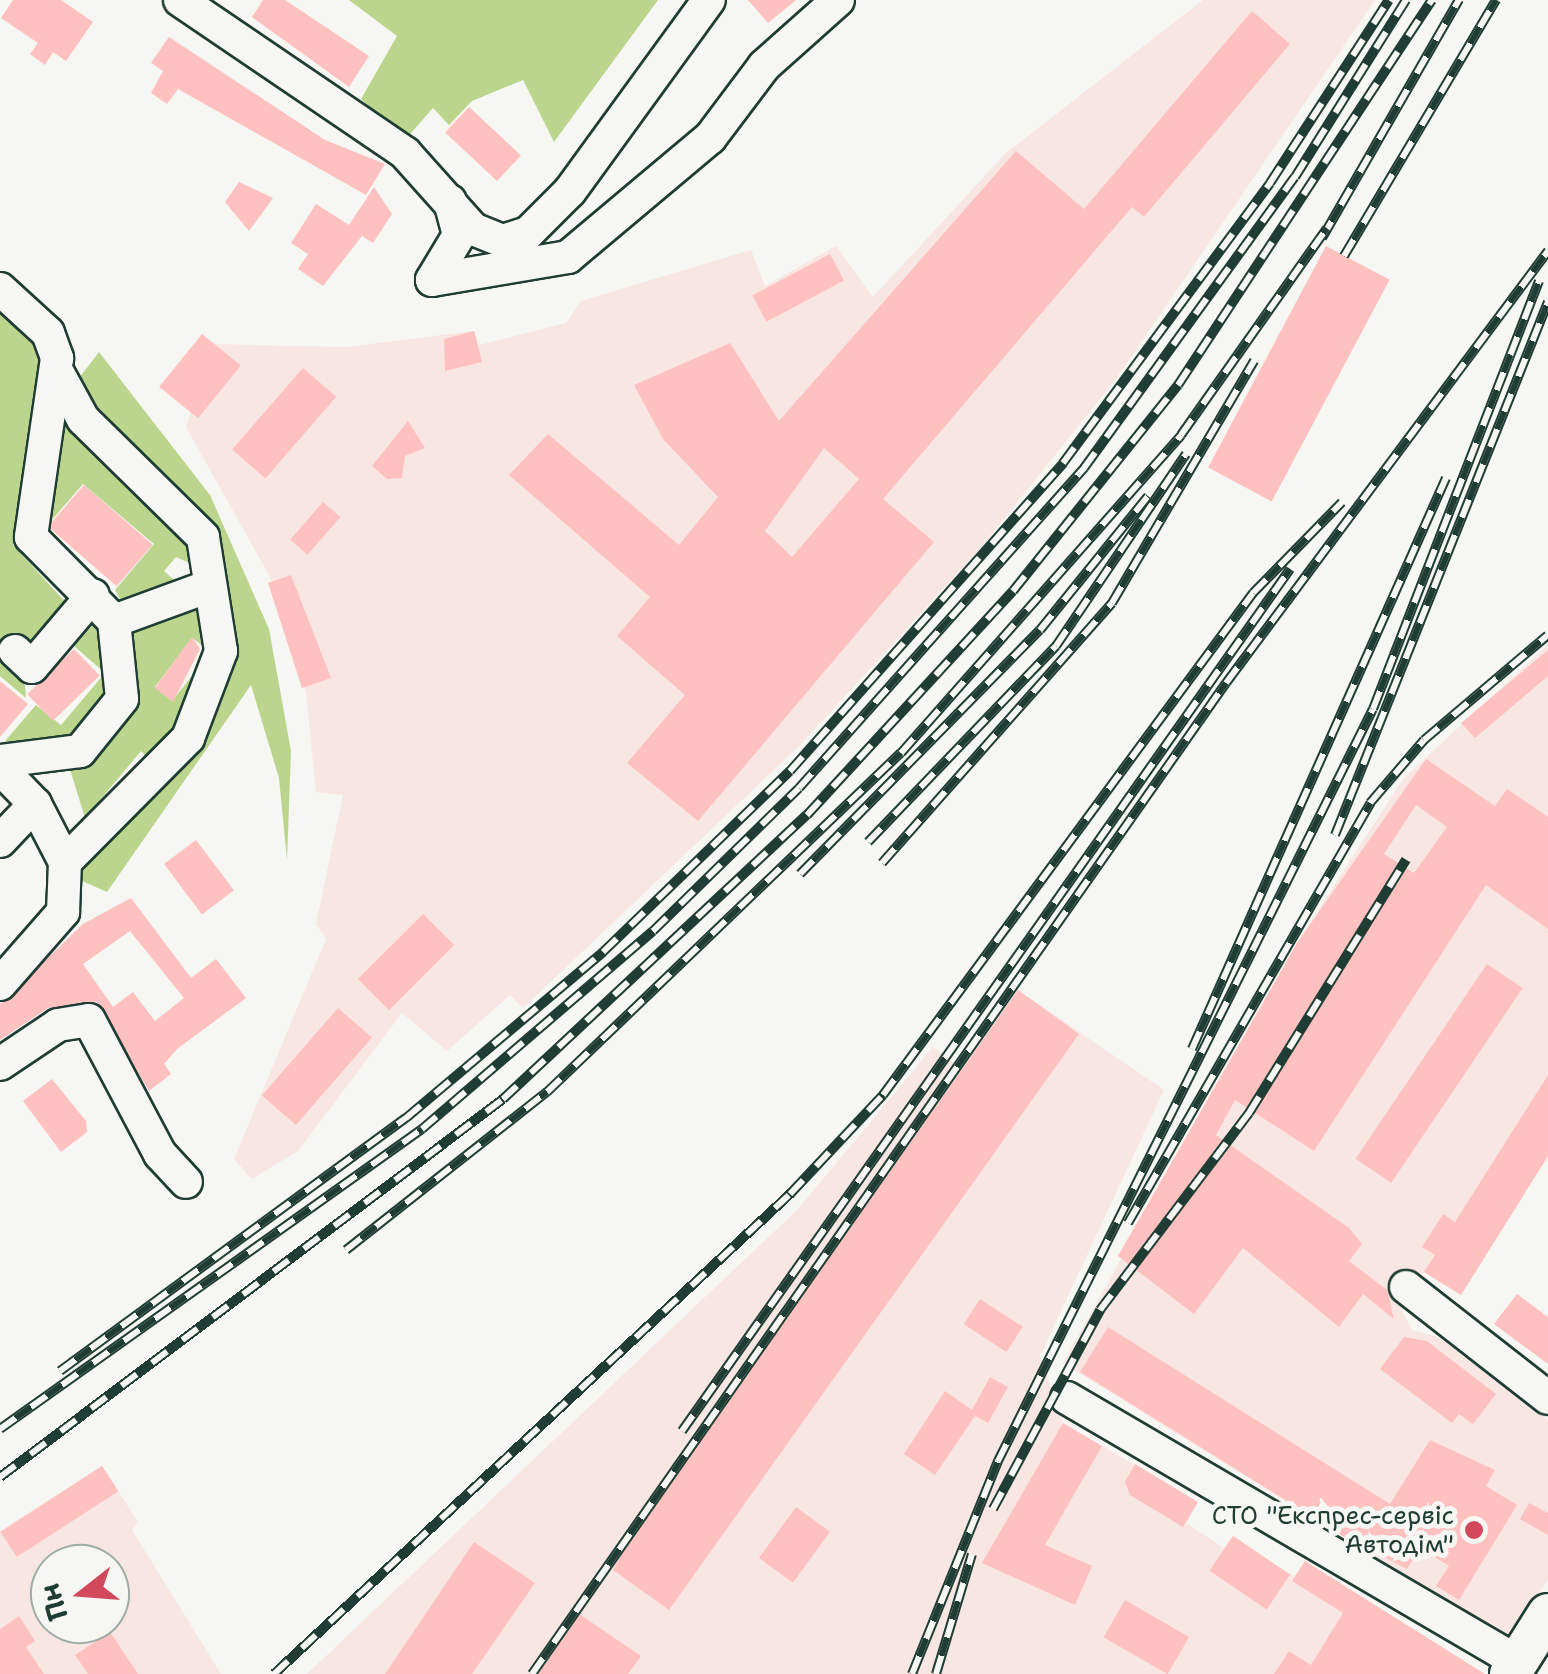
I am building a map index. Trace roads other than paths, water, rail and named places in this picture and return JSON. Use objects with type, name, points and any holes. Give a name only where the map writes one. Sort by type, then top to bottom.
[{"type":"main road","points":[[1528,1667],[1548,1614]]},
{"type":"street","points":[[180,0],[405,153],[473,229],[518,238],[570,192],[709,0]]},
{"type":"street","points":[[448,197],[459,235],[432,280],[568,257],[710,138],[764,66],[838,0]]},
{"type":"street","points":[[0,289],[48,332],[58,373],[83,419],[191,518],[206,549],[204,588],[221,651],[206,707],[165,769],[66,862]]},
{"type":"street","points":[[0,764],[80,751],[122,700],[114,621],[31,537],[58,373]]},
{"type":"street","points":[[114,621],[204,588]]},
{"type":"street","points":[[15,651],[32,666],[92,595]]},
{"type":"street","points":[[0,764],[36,804],[66,862],[63,912],[0,984]]},
{"type":"street","points":[[0,841],[36,804]]},
{"type":"street","points":[[0,1064],[58,1025],[89,1020],[160,1154],[186,1182]]},
{"type":"street","points":[[1412,1304],[1548,1398]]},
{"type":"street","points":[[1067,1398],[1528,1667]]},
{"type":"railway","points":[[60,1371],[406,1118],[603,952],[790,771],[1063,463],[1270,183],[1389,0]]},
{"type":"railway","points":[[0,1429],[422,1129],[653,931],[799,788],[1084,468],[1295,177],[1406,0]]},
{"type":"railway","points":[[0,1477],[503,1099],[807,815],[1013,591],[1178,385],[1432,0]]},
{"type":"railway","points":[[1322,238],[1459,0]]},
{"type":"railway","points":[[1344,256],[1496,0]]},
{"type":"railway","points":[[346,1250],[547,1092],[901,753],[1181,435],[1327,228]]},
{"type":"railway","points":[[532,1674],[1226,683],[1548,251]]},
{"type":"railway","points":[[912,1674],[998,1461],[1373,709],[1539,281]]},
{"type":"railway","points":[[1335,835],[1548,302]]},
{"type":"railway","points":[[882,863],[1112,603],[1254,361]]},
{"type":"railway","points":[[868,842],[1056,646],[1186,454]]},
{"type":"railway","points":[[1192,1049],[1446,478]]},
{"type":"railway","points":[[800,874],[1040,630],[1148,496]]},
{"type":"railway","points":[[274,1674],[790,1194],[883,1095],[1253,593],[1342,502]]},
{"type":"railway","points":[[682,1431],[1290,569]]},
{"type":"railway","points":[[1128,1223],[1370,803],[1424,740],[1548,635]]},
{"type":"railway","points":[[993,1509],[1100,1310],[1249,1113],[1406,860]]},
{"type":"railway","points":[[936,1674],[972,1554]]},
{"type":"place","name":"СТО \"Експрес-сервіс Автодім\"","points":[[1474,1530]]}]
